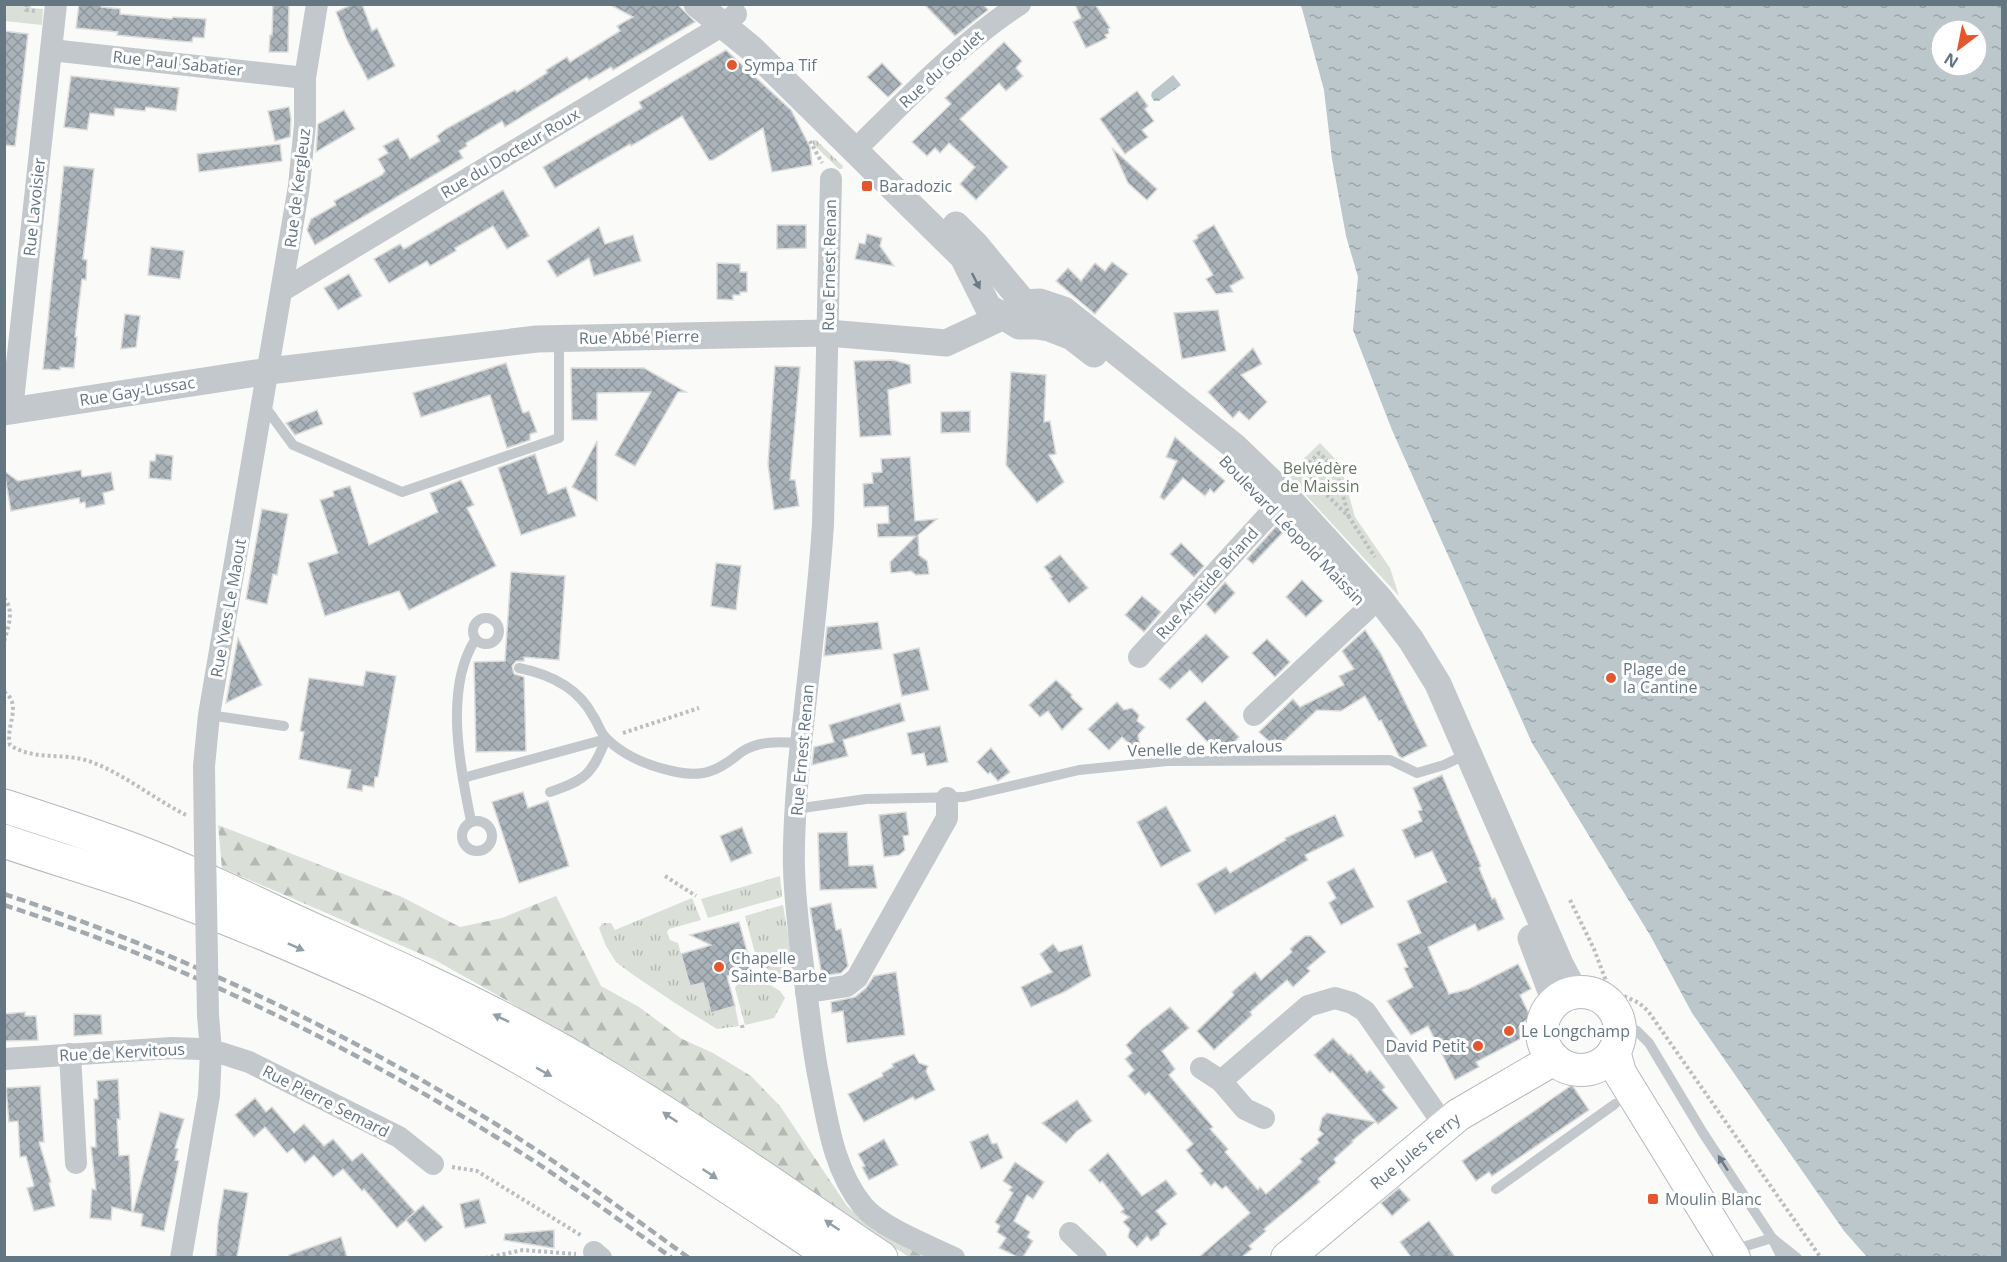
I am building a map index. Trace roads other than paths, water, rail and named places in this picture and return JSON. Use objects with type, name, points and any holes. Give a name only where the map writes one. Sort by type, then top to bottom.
[{"type":"highway","points":[[4,806],[67,826],[159,860],[386,961],[521,1028],[656,1107],[880,1257]]},
{"type":"highway","points":[[4,821],[75,842],[312,929]]},
{"type":"highway","points":[[4,842],[152,890],[274,938],[374,982],[474,1033],[585,1095],[836,1257]]},
{"type":"main road","points":[[1616,1037],[1603,1063],[1588,1069],[1570,1068],[1554,1059],[1543,1041],[1543,1019],[1565,997],[1585,992],[1603,998],[1616,1013],[1620,1073],[1726,1255]]},
{"type":"main road","name":"Rue Jules Ferry","points":[[1287,1257],[1444,1125],[1554,1059]]},
{"type":"main road","points":[[1588,1069],[1726,1255]]},
{"type":"street","name":"Rue Lavoisier","points":[[8,411],[56,4]]},
{"type":"street","name":"Rue de Kergleuz","points":[[269,371],[299,186],[305,124],[305,78],[317,4]]},
{"type":"street","name":"Boulevard Léopold Maissin","points":[[697,4],[728,15],[752,49],[861,144],[963,257],[988,307],[1014,310],[1040,302],[1064,310],[1234,446],[1286,496],[1374,604],[1395,647],[1462,757],[1560,963],[1565,997]]},
{"type":"street","name":"Rue du Goulet","points":[[861,144],[927,80],[997,19],[1020,4]]},
{"type":"street","name":"Rue du Docteur Roux","points":[[283,290],[728,15]]},
{"type":"street","name":"Rue Paul Sabatier","points":[[51,50],[305,78]]},
{"type":"street","name":"Rue Ernest Renan","points":[[831,179],[825,464],[820,578],[795,809],[794,867],[799,934],[812,1044],[827,1119],[841,1173],[866,1209],[882,1221],[954,1257]]},
{"type":"street","name":"Boulevard Léopold Maissin","points":[[1014,310],[1019,326],[1049,328],[1072,337],[1225,456],[1328,563],[1374,604]]},
{"type":"street","name":"Rue Abbé Pierre","points":[[269,371],[559,338],[828,333],[946,343],[1014,310]]},
{"type":"street","name":"Rue Gay-Lussac","points":[[8,411],[269,371]]},
{"type":"street","name":"Rue Yves Le Maout","points":[[211,1051],[208,1015],[204,766],[209,715],[269,371]]},
{"type":"street","name":"Rue Aristide Briand","points":[[1139,657],[1275,508]]},
{"type":"street","points":[[1254,715],[1374,604]]},
{"type":"street","points":[[807,992],[847,986],[857,978],[947,818],[947,798]]},
{"type":"street","points":[[1221,1081],[1308,1006],[1335,998],[1352,1003],[1365,1011],[1444,1125]]},
{"type":"street","name":"Rue de Kervitous","points":[[4,1059],[172,1048],[201,1048],[211,1051]]},
{"type":"street","points":[[181,1257],[209,1095],[211,1051]]},
{"type":"street","name":"Rue Pierre Semard","points":[[211,1051],[249,1062],[399,1137],[433,1164]]},
{"type":"street","points":[[70,1054],[76,1163]]},
{"type":"street","points":[[1201,1068],[1221,1081],[1245,1109],[1264,1118]]},
{"type":"street","points":[[1070,1233],[1096,1257]]},
{"type":"lane","points":[[263,404],[293,445],[402,492],[559,438],[559,338]]},
{"type":"lane","points":[[471,821],[463,778],[458,716],[459,683],[467,653],[476,640]]},
{"type":"lane","points":[[519,668],[545,674],[570,688],[582,699],[606,739],[642,762],[671,771],[694,775],[713,772],[743,751],[756,746],[774,741],[801,743]]},
{"type":"lane","points":[[209,715],[284,726]]},
{"type":"lane","points":[[463,778],[606,739]]},
{"type":"lane","points":[[550,792],[586,775],[598,758],[606,739]]},
{"type":"lane","name":"Venelle de Kervalous","points":[[795,809],[866,800],[964,796],[1079,770],[1167,761],[1390,760],[1417,772],[1444,765],[1462,757]]},
{"type":"lane","points":[[1616,1037],[1637,1031],[1649,1042],[1703,1133],[1782,1257]]},
{"type":"lane","points":[[1496,1189],[1616,1104]]},
{"type":"lane","points":[[1682,1196],[1726,1255],[1772,1238]]},
{"type":"lane","points":[[1772,1238],[1797,1257]]},
{"type":"water","points":[[1301,5],[2002,5],[2002,1257],[1867,1257],[1844,1231],[1692,1013],[1650,935],[1532,743],[1392,430],[1353,330],[1358,277],[1346,236],[1332,159],[1324,90]]},
{"type":"water","points":[[1173,75],[1181,85],[1159,101],[1154,101],[1151,96],[1152,92]]},
{"type":"railway","points":[[4,894],[133,941],[196,968],[259,996],[381,1057],[524,1142],[596,1190],[689,1258]]},
{"type":"railway","points":[[4,905],[132,951],[257,1006],[318,1036],[438,1102],[496,1137],[563,1180],[672,1258]]},
{"type":"place","name":"Sympa Tif","points":[[732,65]]},
{"type":"place","name":"Baradozic","points":[[867,186]]},
{"type":"place","name":"Plage de la Cantine","points":[[1611,678]]},
{"type":"place","name":"Chapelle Sainte-Barbe","points":[[719,967]]},
{"type":"place","name":"Le Longchamp","points":[[1509,1031]]},
{"type":"place","name":"David Petit","points":[[1478,1046]]},
{"type":"place","name":"Moulin Blanc","points":[[1653,1199]]},
{"type":"park label","name":"Belvédère de Maissin","points":[[1320,477]]}]
